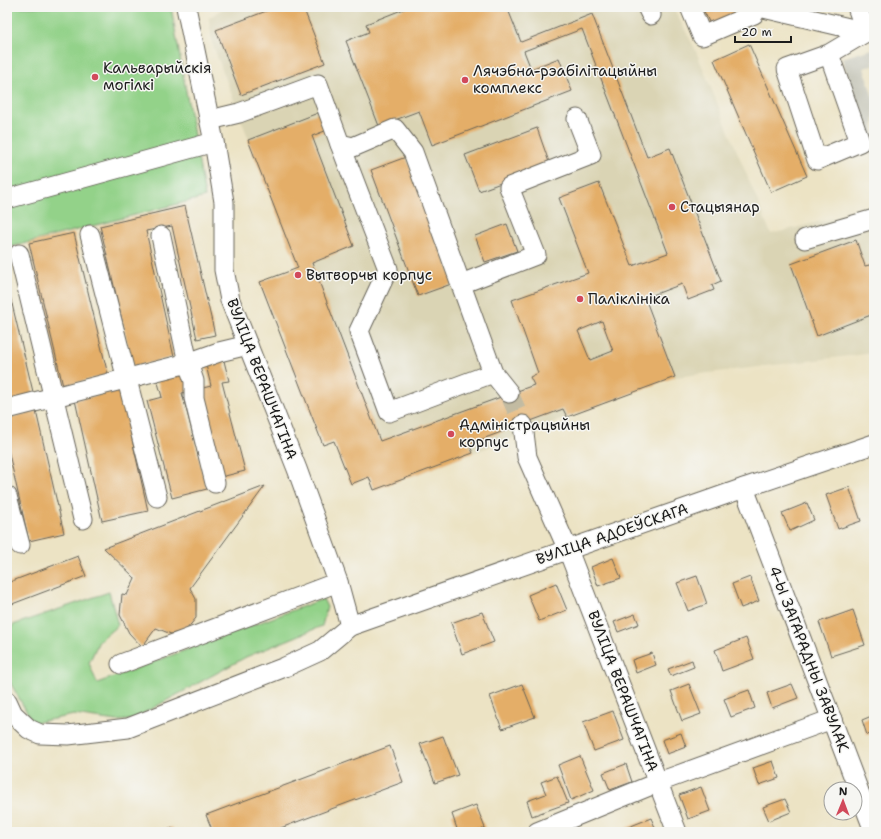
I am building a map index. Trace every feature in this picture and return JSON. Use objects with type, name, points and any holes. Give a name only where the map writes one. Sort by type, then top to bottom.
[{"type":"street","name":"ВУЛІЦА ВЕРАШЧАГІНА","points":[[186,7],[210,120],[224,202],[224,270],[230,300],[297,469],[338,582],[350,626]]},
{"type":"street","points":[[690,7],[702,36],[754,14],[752,7]]},
{"type":"street","points":[[759,7],[870,32]]},
{"type":"street","points":[[857,7],[870,32]]},
{"type":"street","points":[[829,54],[860,142],[817,160],[787,69],[829,54],[870,32]]},
{"type":"street","points":[[210,120],[239,113],[318,84],[388,269],[358,331],[388,412],[493,373]]},
{"type":"street","points":[[461,284],[536,255],[509,187],[591,155],[577,119]]},
{"type":"street","points":[[340,144],[353,147],[395,129],[413,152],[493,373],[510,393]]},
{"type":"street","points":[[7,199],[214,142]]},
{"type":"street","points":[[805,239],[874,219]]},
{"type":"street","points":[[90,235],[128,378],[157,497]]},
{"type":"street","points":[[161,236],[188,363],[194,381],[194,398],[215,483]]},
{"type":"street","points":[[19,254],[83,518]]},
{"type":"street","points":[[7,409],[188,363],[219,352],[248,345]]},
{"type":"street","name":"ВУЛІЦА ВЕРАШЧАГІНА","points":[[523,425],[527,457],[568,550],[678,832]]},
{"type":"street","name":"ВУЛІЦА АДОЕЎСКАГА","points":[[350,626],[874,444]]},
{"type":"street","name":"4-Ы ЗАГАРАДНЫ ЗАВУЛАК","points":[[744,488],[874,831]]},
{"type":"street","points":[[7,496],[20,545]]},
{"type":"street","points":[[121,664],[338,582]]},
{"type":"street","points":[[7,701],[13,714],[29,729],[40,734],[52,736],[68,735],[128,728],[285,667],[320,651],[350,626]]},
{"type":"street","points":[[538,832],[659,782],[832,719]]},
{"type":"shaded area","points":[[225,7],[673,7],[695,49],[771,234],[874,208],[874,353],[675,377],[374,490],[369,477],[351,484],[334,441],[323,445],[260,282],[298,268],[212,43],[209,18]]},
{"type":"shaded area","points":[[872,49],[874,65],[864,68],[874,101],[873,159],[842,58]]},
{"type":"green space","name":"Кальварыйскія могілкі","points":[[7,7],[171,7],[205,197],[7,248]]},
{"type":"green space","points":[[109,592],[118,625],[99,641],[89,663],[97,683],[323,599],[327,607],[322,626],[246,657],[131,720],[116,721],[74,715],[33,723],[7,677],[7,635],[13,625]]},
{"type":"building","points":[[277,7],[303,7],[325,63],[241,95],[216,30]]},
{"type":"building","points":[[409,7],[507,7],[521,42],[592,14],[647,157],[670,148],[721,281],[712,285],[714,290],[688,300],[682,284],[645,298],[675,377],[567,417],[563,409],[469,444],[473,453],[374,490],[369,477],[351,484],[334,441],[323,445],[260,282],[298,268],[248,140],[323,111],[330,129],[312,136],[354,246],[312,263],[380,441],[534,385],[530,377],[538,373],[512,300],[588,273],[559,198],[599,183],[632,266],[668,253],[582,29],[524,51],[531,69],[559,58],[572,91],[432,145],[419,111],[379,126],[346,41],[369,32],[366,24]],"holes":[[[602,321],[613,351],[590,360],[578,331]]]},
{"type":"building","points":[[702,7],[745,7],[712,28]]},
{"type":"building","points":[[869,7],[874,7],[874,19]]},
{"type":"building","points":[[749,44],[807,176],[771,192],[714,60]]},
{"type":"building","points":[[537,128],[550,165],[479,191],[465,155]]},
{"type":"building","points":[[406,157],[454,283],[418,296],[371,170]]},
{"type":"building","points":[[185,206],[215,335],[197,339],[172,226],[146,231],[174,357],[133,367],[100,226]]},
{"type":"building","points":[[507,224],[517,251],[485,262],[475,236]]},
{"type":"building","points":[[74,233],[108,375],[63,386],[29,243]]},
{"type":"building","points":[[856,240],[865,266],[874,264],[874,304],[871,315],[817,336],[791,264]]},
{"type":"building","points":[[7,283],[34,396],[7,402]]},
{"type":"building","points":[[224,361],[229,381],[222,382],[245,471],[221,477],[199,389],[211,386],[206,365]]},
{"type":"building","points":[[185,372],[190,391],[182,393],[207,489],[172,498],[147,401],[162,397],[157,379]]},
{"type":"building","points":[[121,390],[148,511],[102,521],[75,400]]},
{"type":"building","points":[[36,411],[64,533],[29,541],[7,445],[7,418]]},
{"type":"building","points":[[265,486],[190,588],[196,599],[196,618],[186,630],[171,634],[156,628],[142,647],[129,633],[120,615],[122,594],[127,595],[135,578],[104,548]]},
{"type":"building","points":[[849,487],[861,521],[838,529],[826,495]]},
{"type":"building","points":[[807,503],[814,520],[790,531],[782,513]]},
{"type":"building","points":[[78,556],[86,576],[7,606],[7,583]]},
{"type":"building","points":[[613,558],[621,578],[598,586],[591,567]]},
{"type":"building","points":[[697,576],[707,604],[688,611],[677,583]]},
{"type":"building","points":[[750,577],[759,601],[741,608],[732,584]]},
{"type":"building","points":[[556,583],[567,610],[539,621],[528,595]]},
{"type":"building","points":[[853,610],[865,645],[831,656],[819,622]]},
{"type":"building","points":[[482,612],[494,642],[462,654],[451,623]]},
{"type":"building","points":[[635,614],[639,624],[618,632],[614,622]]},
{"type":"building","points":[[746,638],[754,659],[722,671],[715,650]]},
{"type":"building","points":[[652,653],[656,665],[636,673],[632,660]]},
{"type":"building","points":[[692,660],[694,667],[671,676],[668,669]]},
{"type":"building","points":[[522,684],[535,717],[502,729],[490,696]]},
{"type":"building","points":[[689,684],[701,714],[682,721],[671,691]]},
{"type":"building","points":[[792,684],[798,698],[772,708],[767,693]]},
{"type":"building","points":[[749,690],[755,708],[731,717],[724,699]]},
{"type":"building","points":[[613,711],[624,740],[594,751],[583,722]]},
{"type":"building","points":[[874,715],[874,733],[867,735],[862,720]]},
{"type":"building","points":[[681,733],[686,747],[667,754],[662,740]]},
{"type":"building","points":[[443,736],[458,775],[435,783],[420,744]]},
{"type":"building","points":[[390,746],[403,782],[270,832],[213,832],[206,815]]},
{"type":"building","points":[[580,756],[594,790],[571,800],[558,765]]},
{"type":"building","points":[[773,761],[779,778],[759,785],[753,768]]},
{"type":"building","points":[[626,764],[632,782],[610,790],[603,773]]},
{"type":"building","points":[[557,776],[568,803],[532,816],[527,801],[546,794],[541,782]]},
{"type":"building","points":[[701,787],[710,811],[688,819],[679,795]]},
{"type":"building","points":[[785,799],[791,812],[769,821],[763,807]]},
{"type":"building","points":[[476,805],[485,828],[475,832],[458,832],[452,814]]},
{"type":"building","points":[[651,818],[657,832],[627,832],[626,828]]},
{"type":"building","points":[[172,827],[174,832],[160,832]]},
{"type":"tunnel","points":[[509,393],[523,425]]},
{"type":"place","name":"Кальварыйскія могілкі","points":[[95,77]]},
{"type":"place","name":"Лячэбна-рэабілітацыйны комплекс","points":[[465,80]]},
{"type":"place","name":"Стацыянар","points":[[672,207]]},
{"type":"place","name":"Вытворчы корпус","points":[[298,275]]},
{"type":"place","name":"Паліклініка","points":[[580,299]]},
{"type":"place","name":"Адміністрацыйны корпус","points":[[451,434]]}]
